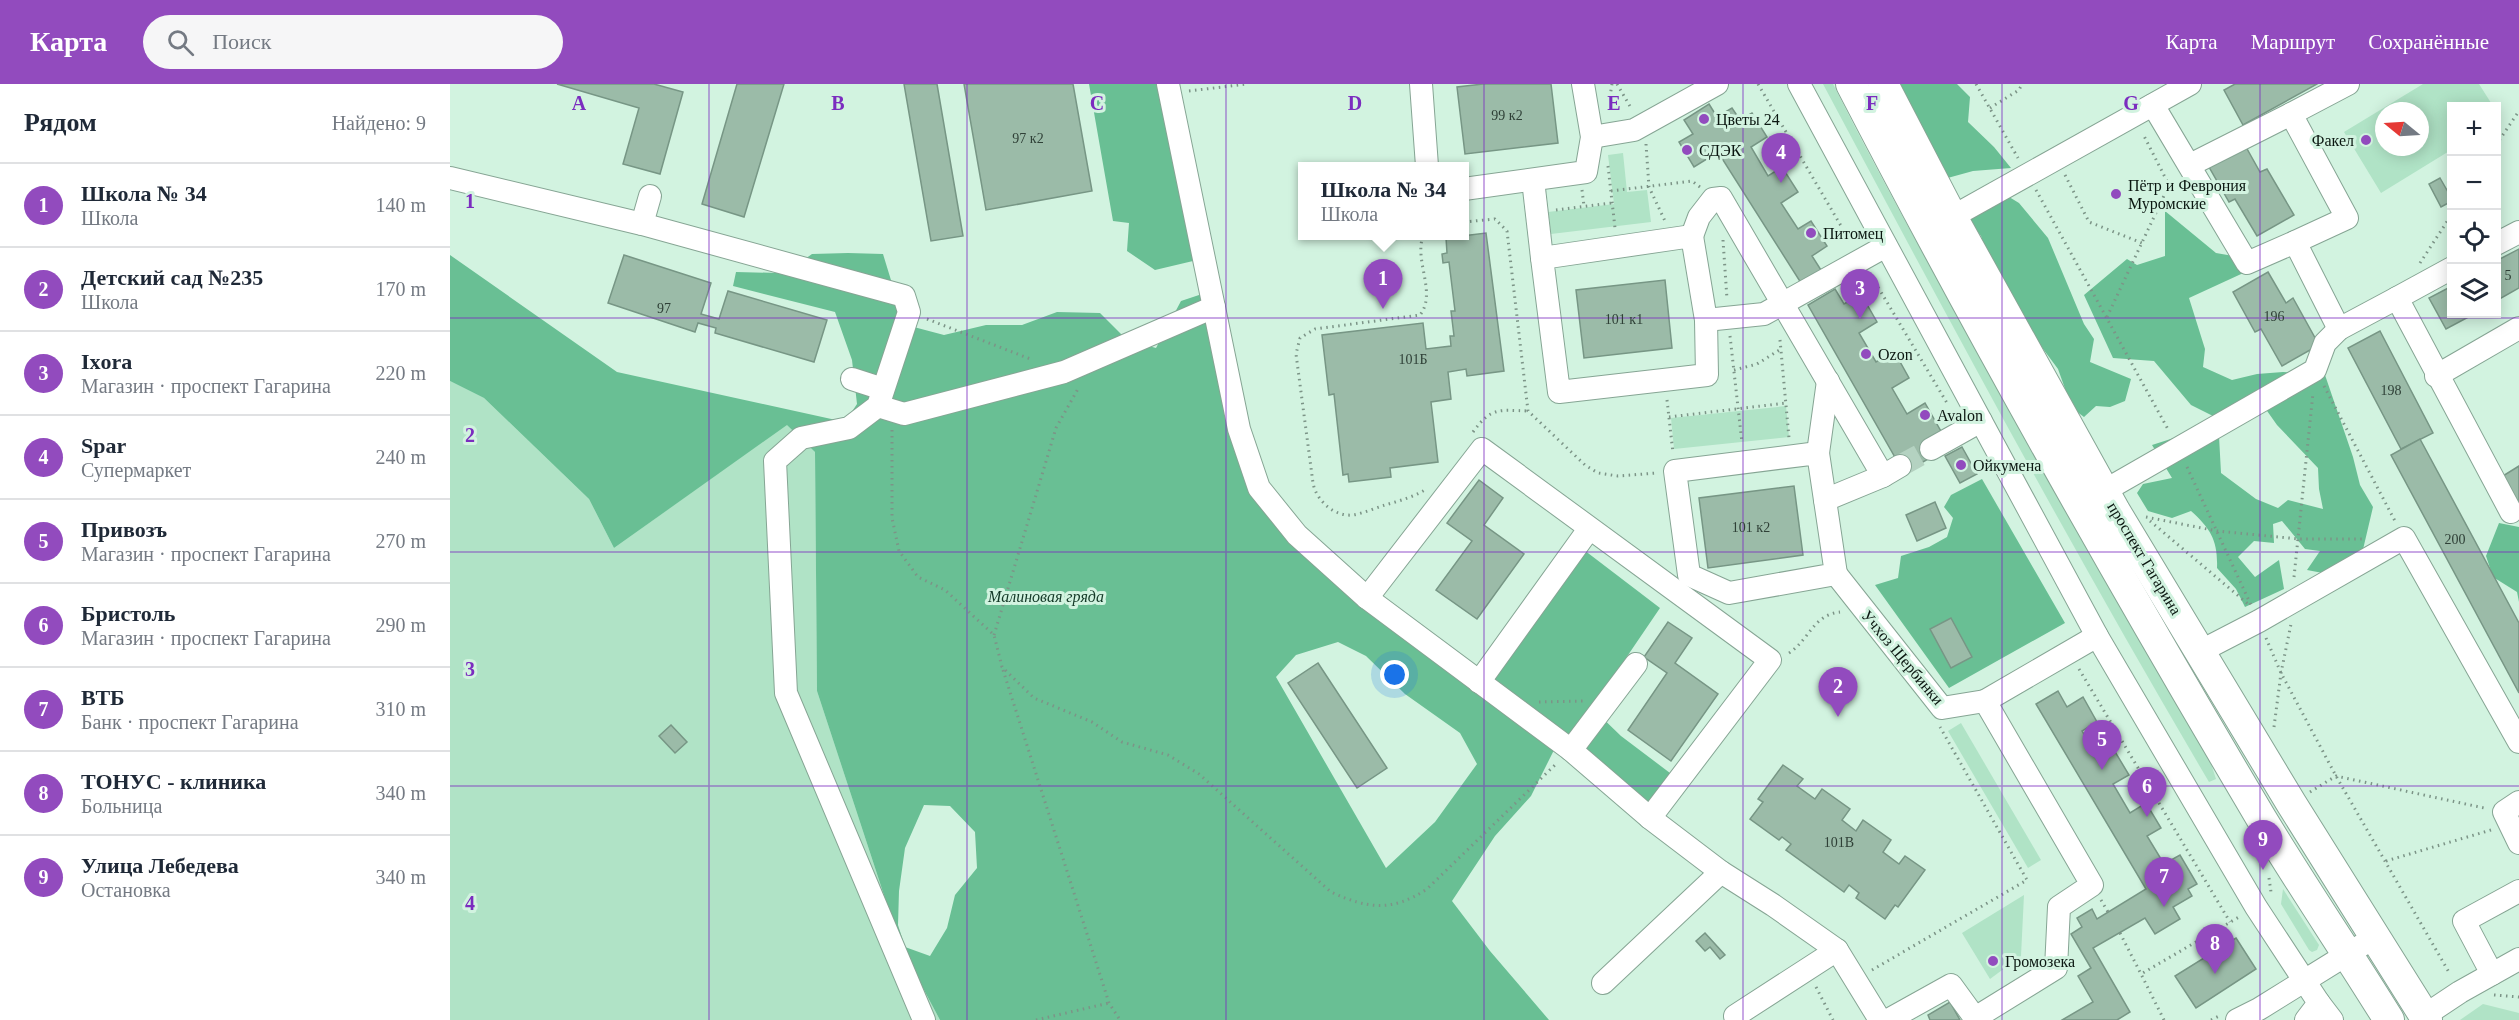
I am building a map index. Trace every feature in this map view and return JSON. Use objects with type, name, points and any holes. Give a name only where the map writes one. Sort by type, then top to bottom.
[{"type":"main road","name":"проспект Гагарина","points":[[1851,84],[1927,231],[2080,503],[2263,820],[2389,1020]]},
{"type":"main road","name":"проспект Гагарина","points":[[1883,84],[1952,217],[2104,491],[2291,803],[2426,1018]]},
{"type":"street","points":[[1421,84],[1427,162]]},
{"type":"street","points":[[1469,188],[1586,172],[1598,136],[1583,84]]},
{"type":"street","points":[[1598,136],[1634,130],[1717,84]]},
{"type":"street","points":[[1799,84],[1886,246],[1972,426],[2256,907],[2303,981],[2319,1014]]},
{"type":"street","points":[[1952,217],[2190,84]]},
{"type":"street","points":[[2190,165],[2348,84]]},
{"type":"street","points":[[1176,88],[1214,307],[1239,429],[1259,488],[1297,535],[1367,598],[1571,750],[1650,818],[1721,872],[1773,904],[1837,950],[1880,1020]]},
{"type":"street","points":[[2153,105],[2247,263],[2347,218],[2291,114]]},
{"type":"street","points":[[450,178],[642,224],[904,296],[909,312],[884,402],[849,428],[801,438],[775,461],[786,693],[924,1020]]},
{"type":"street","points":[[1533,180],[1559,392],[1707,375],[1706,320],[1683,238]]},
{"type":"street","points":[[642,224],[650,196]]},
{"type":"street","points":[[1542,258],[1683,238],[1713,199],[1721,198],[1725,201],[1779,305],[1828,381],[1892,471],[1825,500]]},
{"type":"street","points":[[2501,241],[2519,232]]},
{"type":"street","points":[[2295,242],[2339,329]]},
{"type":"street","points":[[1706,320],[1764,314],[1886,246]]},
{"type":"street","points":[[2104,491],[2315,370],[2325,343],[2339,329],[2447,270]]},
{"type":"street","points":[[2397,298],[2436,376],[2511,512]]},
{"type":"street","points":[[852,379],[904,414],[1064,372],[1214,307]]},
{"type":"street","points":[[2436,376],[2519,328]]},
{"type":"street","points":[[1818,453],[1675,471],[1689,575],[1729,593],[1836,574],[1818,453],[1828,381]]},
{"type":"street","points":[[1931,449],[1972,426]]},
{"type":"street","points":[[1367,598],[1482,449],[1770,660],[1650,818]]},
{"type":"street","points":[[1479,682],[1589,529]]},
{"type":"street","points":[[2201,651],[2259,621],[2404,538],[2519,742]]},
{"type":"street","name":"Учхоз Щербинки","points":[[1836,574],[1941,708],[1985,701]]},
{"type":"street","points":[[1729,593],[1729,630]]},
{"type":"street","points":[[1888,1020],[1952,985],[1976,1018],[2056,968],[2059,907],[2092,885],[1985,701],[2097,636]]},
{"type":"street","points":[[1571,750],[1636,664]]},
{"type":"street","points":[[1603,983],[1721,872]]},
{"type":"street","points":[[2492,974],[2464,921],[2519,891]]},
{"type":"street","points":[[2237,1020],[2375,937]]},
{"type":"street","points":[[1738,1020],[1735,1016],[1837,950]]},
{"type":"street","points":[[2426,1018],[2460,992],[2519,959]]},
{"type":"path","points":[[1176,88],[1247,84]]},
{"type":"path","points":[[1617,84],[1641,126],[1646,142],[1649,187],[1683,238]]},
{"type":"path","points":[[1758,84],[1861,260],[1972,426]]},
{"type":"path","points":[[1976,84],[2178,449],[2252,607],[2144,516],[2140,510]]},
{"type":"path","points":[[1990,108],[2019,90],[2022,84]]},
{"type":"path","points":[[2501,138],[2519,111]]},
{"type":"path","points":[[2107,318],[2169,185],[2139,127]]},
{"type":"path","points":[[1598,136],[1611,191],[1617,247]]},
{"type":"path","points":[[2063,171],[2089,222],[2143,243]]},
{"type":"path","points":[[1611,191],[1692,181],[1713,199]]},
{"type":"path","points":[[1537,212],[1612,203]]},
{"type":"path","points":[[1469,222],[1495,219],[1507,231],[1528,411],[1585,465],[1598,472],[1618,476],[1675,471],[1665,380]]},
{"type":"path","points":[[2397,298],[2447,220]]},
{"type":"path","points":[[1422,240],[1420,247],[1427,302],[1420,315],[1315,329],[1300,338],[1296,354],[1313,483],[1315,494],[1321,501],[1335,511],[1352,515],[1410,497],[1430,486]]},
{"type":"path","points":[[1779,305],[1789,439]]},
{"type":"path","points":[[909,312],[1064,372]]},
{"type":"path","points":[[1734,370],[1757,364],[1781,349]]},
{"type":"path","points":[[1095,359],[1056,428],[994,635],[1002,667],[1109,1003],[1120,1020]]},
{"type":"path","points":[[2315,370],[2404,538]]},
{"type":"path","points":[[884,402],[892,519],[898,551],[918,577],[945,590],[994,635]]},
{"type":"path","points":[[1669,417],[1786,403]]},
{"type":"path","points":[[1470,436],[1483,418],[1490,413],[1497,410],[1528,411]]},
{"type":"path","points":[[2144,516],[2217,531],[2299,539],[2369,539]]},
{"type":"path","points":[[1770,660],[1798,647],[1823,616],[1863,609]]},
{"type":"path","points":[[2259,621],[2281,673],[2336,776],[2460,992],[2519,997]]},
{"type":"path","points":[[2069,652],[2230,922]]},
{"type":"path","points":[[1002,667],[1034,698],[1092,722],[1122,742],[1168,755],[1199,774],[1331,892],[1355,903],[1390,906],[1410,900],[1427,889],[1571,750]]},
{"type":"path","points":[[1533,702],[1604,700],[1608,703]]},
{"type":"path","points":[[1865,974],[2027,880],[1937,722]]},
{"type":"path","points":[[2305,795],[2336,776],[2513,821]]},
{"type":"path","points":[[2386,861],[2513,821]]},
{"type":"path","points":[[2140,974],[2256,907]]},
{"type":"path","points":[[2120,933],[2164,1020]]},
{"type":"path","points":[[1806,970],[1833,1020]]},
{"type":"path","points":[[1036,1020],[1109,1003]]},
{"type":"green space","points":[[1089,84],[1160,84],[1193,261],[1155,270],[1127,251],[1129,223],[1113,221]]},
{"type":"green space","points":[[1823,84],[1833,84],[1887,188],[2008,407],[2207,751],[2216,779],[2209,782],[2109,609],[1964,348]]},
{"type":"green space","points":[[1896,84],[1957,84],[1970,97],[1968,122],[1994,147],[2011,168],[1973,171],[1944,179]]},
{"type":"green space","name":"Факел","points":[[2423,84],[2479,84],[2490,102],[2447,102],[2447,152],[2381,193],[2344,132],[2375,113],[2375,156],[2429,156],[2429,102],[2393,102]]},
{"type":"green space","points":[[1623,153],[1627,192],[1647,190],[1651,222],[1551,234],[1548,212],[1614,204],[1608,155]]},
{"type":"green space","points":[[1991,186],[2019,203],[2048,238],[2084,324],[2094,339],[2090,362],[2131,379],[2125,401],[2110,407],[2096,406],[2084,417],[2072,408],[2058,369],[2032,334],[1990,266],[1981,236],[1958,206]]},
{"type":"green space","points":[[2165,211],[2216,253],[2239,257],[2252,269],[2189,298],[2205,349],[2203,367],[2232,380],[2257,374],[2283,372],[2325,375],[2353,457],[2360,485],[2373,507],[2361,558],[2328,574],[2307,570],[2320,551],[2305,549],[2282,521],[2273,524],[2274,543],[2254,541],[2238,557],[2255,577],[2279,560],[2284,589],[2245,607],[2236,589],[2217,568],[2212,536],[2198,518],[2191,511],[2172,518],[2148,511],[2137,493],[2143,484],[2172,478],[2152,445],[2180,436],[2219,436],[2221,473],[2256,499],[2278,508],[2288,500],[2323,509],[2318,468],[2277,425],[2265,408],[2231,425],[2191,405],[2154,361],[2113,358],[2084,295],[2127,259],[2137,265],[2165,256]]},
{"type":"green space","name":"Малиновая гряда","points":[[812,254],[883,254],[894,290],[910,326],[944,335],[986,325],[1022,325],[1057,312],[1100,313],[1127,340],[1156,348],[1181,301],[1202,294],[1249,485],[1289,543],[1353,600],[1555,748],[1531,796],[1495,836],[1452,901],[1490,951],[1549,1020],[940,1020],[901,947],[817,691],[815,452],[787,425],[614,548],[589,499],[484,398],[450,381],[450,255],[617,372],[845,422],[857,404],[852,360],[835,312],[733,286],[736,272],[778,273],[791,269]],"holes":[[[1338,642],[1366,656],[1405,694],[1460,733],[1477,764],[1435,822],[1386,868],[1276,677],[1296,655]],[[924,805],[950,806],[975,832],[977,868],[955,895],[947,928],[930,956],[905,947],[898,925],[899,891],[905,848]]]},
{"type":"green space","points":[[450,381],[484,398],[589,499],[614,548],[787,424],[815,452],[817,691],[901,947],[940,1020],[450,1020]]},
{"type":"green space","points":[[1786,406],[1789,437],[1674,449],[1671,418]]},
{"type":"green space","points":[[1982,479],[2065,623],[1949,688],[1875,585],[1898,578],[1901,556],[1929,547],[1947,537],[1953,518],[1944,507],[1951,495]]},
{"type":"green space","points":[[2499,523],[2519,527],[2519,602],[2517,592],[2493,577],[2486,556]]},
{"type":"green space","points":[[1584,550],[1660,608],[1592,708],[1621,736],[1670,773],[1648,803],[1492,680]]},
{"type":"green space","points":[[1961,723],[2041,860],[2028,868],[1948,731]]},
{"type":"green space","points":[[2283,889],[2319,945],[2317,950],[2312,952],[2309,950],[2281,904]]},
{"type":"green space","points":[[2024,895],[2021,956],[1990,979],[1962,933]]},
{"type":"green space","points":[[2483,1004],[2519,1013],[2519,1020],[2460,1020]]},
{"type":"building","points":[[557,84],[654,84],[683,92],[660,174],[623,164],[639,108]]},
{"type":"building","points":[[737,84],[784,84],[744,217],[702,204]]},
{"type":"building","points":[[904,84],[937,84],[963,236],[931,241]]},
{"type":"building","points":[[964,84],[1073,84],[1092,191],[986,210]]},
{"type":"building","points":[[1483,84],[1551,84],[1558,143],[1465,154],[1457,87]]},
{"type":"building","points":[[2235,84],[2317,84],[2243,125],[2224,90]]},
{"type":"building","points":[[1709,104],[1717,117],[1732,108],[1740,120],[1752,113],[1767,137],[1751,147],[1768,176],[1782,167],[1798,192],[1781,203],[1798,229],[1811,221],[1827,246],[1812,256],[1821,270],[1801,283],[1718,152],[1694,167],[1679,142],[1693,134],[1684,120]]},
{"type":"building","points":[[2246,147],[2260,172],[2267,169],[2294,215],[2257,236],[2235,199],[2229,202],[2209,167]]},
{"type":"building","points":[[2440,178],[2447,190],[2447,204],[2441,207],[2429,184]]},
{"type":"building","points":[[1486,233],[1504,371],[1467,376],[1466,369],[1448,372],[1451,399],[1431,402],[1438,462],[1390,468],[1391,477],[1349,482],[1348,474],[1343,475],[1334,394],[1329,395],[1322,335],[1423,323],[1426,349],[1451,346],[1450,336],[1454,336],[1451,311],[1455,311],[1449,262],[1443,263],[1442,254],[1447,253],[1446,240],[1469,240],[1469,235]]},
{"type":"building","points":[[2519,249],[2519,288],[2501,298],[2501,264],[2501,258]]},
{"type":"building","points":[[624,255],[711,283],[701,314],[719,319],[728,291],[827,320],[814,362],[715,333],[716,328],[698,323],[695,332],[608,303]]},
{"type":"building","points":[[2268,272],[2286,303],[2293,298],[2319,345],[2282,366],[2261,329],[2255,332],[2233,292]]},
{"type":"building","points":[[1665,280],[1672,348],[1584,358],[1576,290]]},
{"type":"building","points":[[1835,289],[1844,304],[1861,294],[1877,322],[1859,333],[1876,362],[1894,351],[1909,378],[1892,388],[1907,414],[1925,403],[1942,433],[1935,455],[1904,473],[1808,305]]},
{"type":"building","points":[[2447,289],[2447,318],[2467,318],[2446,329],[2429,298]]},
{"type":"building","points":[[2380,331],[2433,433],[2401,449],[2348,348]]},
{"type":"building","points":[[2420,439],[2519,623],[2519,693],[2391,455]]},
{"type":"building","name":"Ойкумена","points":[[1962,447],[1977,474],[1960,483],[1945,456]]},
{"type":"building","points":[[2519,466],[2519,514],[2498,479]]},
{"type":"building","points":[[1479,480],[1503,498],[1484,525],[1524,554],[1477,619],[1436,590],[1472,541],[1447,523]]},
{"type":"building","points":[[1794,486],[1803,555],[1708,568],[1699,498]]},
{"type":"building","points":[[1935,502],[1946,528],[1917,541],[1906,515]]},
{"type":"building","points":[[1951,618],[1972,657],[1951,668],[1930,629]]},
{"type":"building","points":[[1668,622],[1692,638],[1675,663],[1718,694],[1671,761],[1628,730],[1667,673],[1644,657]]},
{"type":"building","points":[[1318,663],[1387,768],[1357,788],[1288,683]]},
{"type":"building","points":[[2058,691],[2067,707],[2083,697],[2097,722],[2082,731],[2099,759],[2114,750],[2129,775],[2113,784],[2130,813],[2146,803],[2161,828],[2147,836],[2164,864],[2180,855],[2197,884],[2188,889],[2192,896],[2173,907],[2180,919],[2155,934],[2145,918],[2093,948],[2130,1012],[2117,1020],[2062,1020],[2093,1002],[2078,976],[2091,968],[2071,934],[2082,927],[2077,918],[2092,909],[2097,919],[2146,889],[2036,704]]},
{"type":"building","points":[[671,725],[687,742],[675,753],[659,736]]},
{"type":"building","points":[[1783,765],[1803,779],[1797,786],[1815,799],[1822,789],[1850,809],[1842,820],[1856,831],[1863,820],[1891,840],[1883,852],[1899,864],[1905,856],[1925,870],[1898,907],[1895,905],[1885,919],[1856,898],[1859,893],[1849,885],[1844,892],[1786,850],[1791,844],[1782,837],[1779,840],[1750,819],[1763,802],[1758,799]]},
{"type":"building","points":[[1705,933],[1725,955],[1720,959],[1710,947],[1705,951],[1696,941]]},
{"type":"building","points":[[2236,938],[2256,969],[2196,1008],[2175,976]]},
{"type":"building","points":[[1950,1002],[1960,1020],[1930,1020],[1928,1015]]},
{"type":"tunnel","points":[[1900,466],[1931,449]]},
{"type":"place","name":"Цветы 24","points":[[1704,119]]},
{"type":"place","name":"Факел","points":[[2366,140]]},
{"type":"place","name":"СДЭК","points":[[1687,150]]},
{"type":"place","name":"Spar","points":[[1781,183]]},
{"type":"place","name":"Пётр и Феврония Муромские","points":[[2116,194]]},
{"type":"place","name":"Питомец","points":[[1811,233]]},
{"type":"place","name":"Школа № 34","points":[[1383,309]]},
{"type":"place","name":"Ixora","points":[[1860,319]]},
{"type":"place","name":"Ozon","points":[[1866,354]]},
{"type":"place","name":"Avalon","points":[[1925,415]]},
{"type":"place","name":"Ойкумена","points":[[1961,465]]},
{"type":"place","name":"Детский сад №235","points":[[1838,717]]},
{"type":"place","name":"Привозъ","points":[[2102,770]]},
{"type":"place","name":"Бристоль","points":[[2147,817]]},
{"type":"place","name":"Улица Лебедева","points":[[2263,870]]},
{"type":"place","name":"ВТБ","points":[[2164,907]]},
{"type":"place","name":"Громозека","points":[[1993,961]]},
{"type":"place","name":"ТОНУС - клиника","points":[[2215,974]]}]
